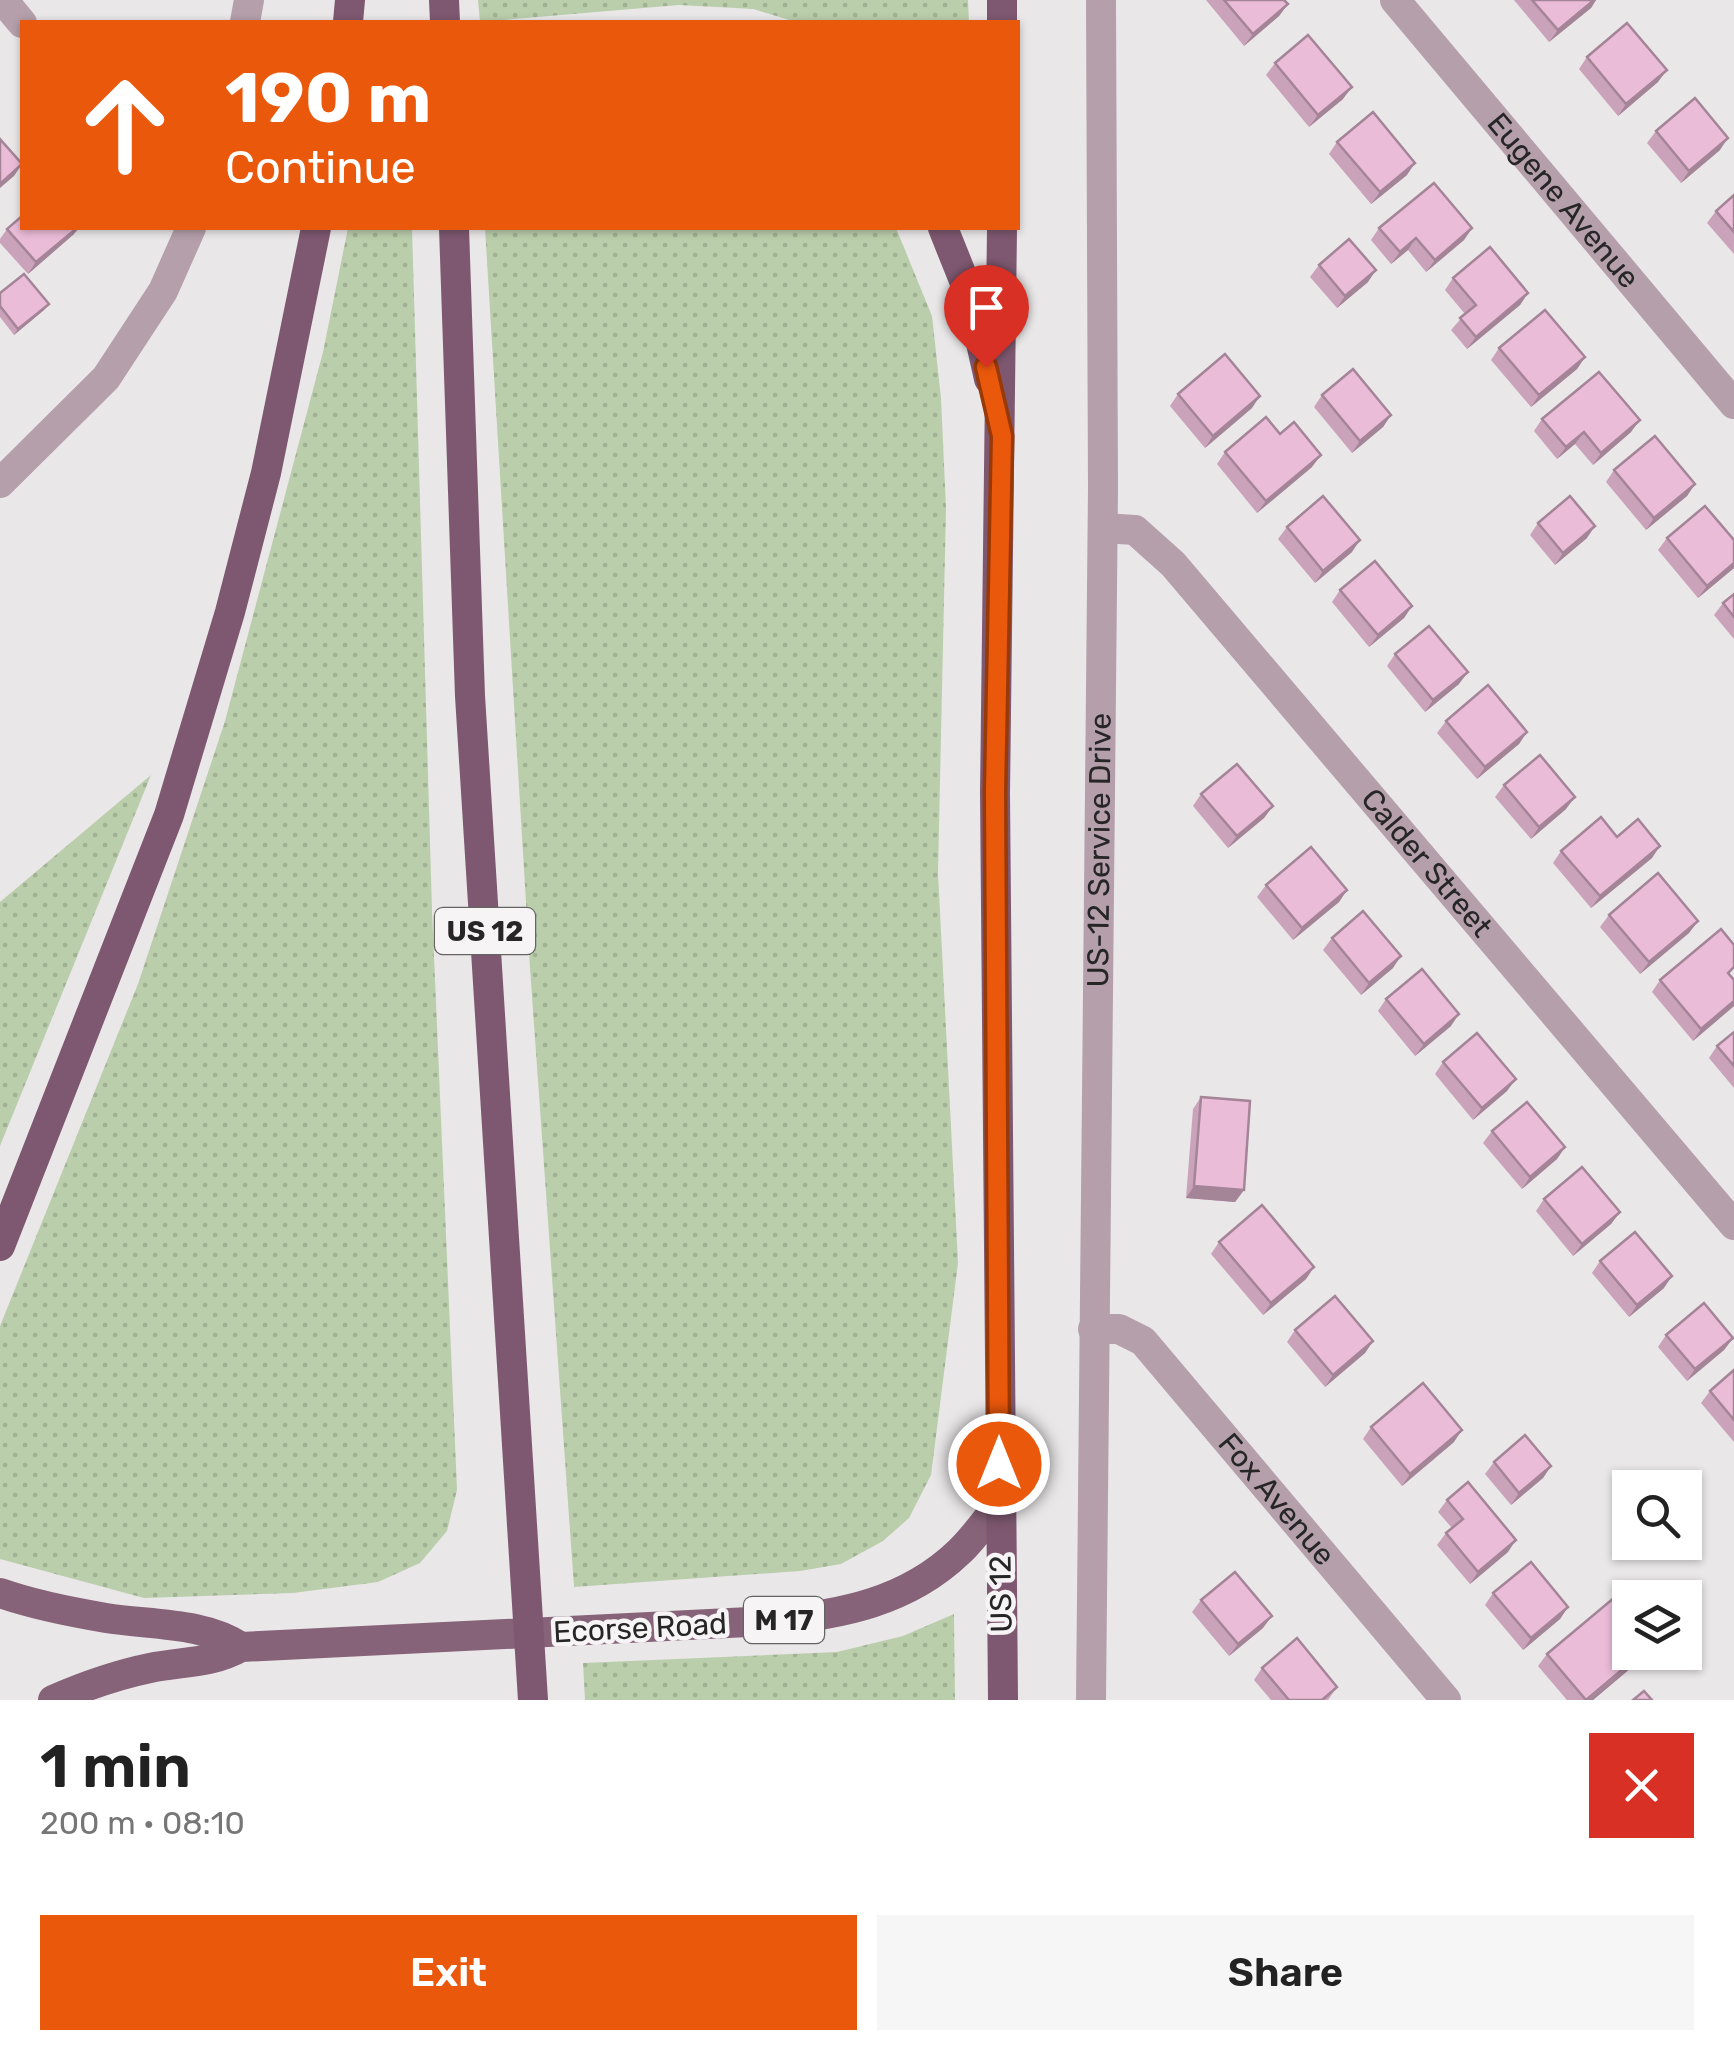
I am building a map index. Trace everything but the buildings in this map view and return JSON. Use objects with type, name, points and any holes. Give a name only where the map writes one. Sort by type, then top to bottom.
[{"type":"highway","points":[[0,1246],[169,815],[230,612],[266,472],[316,230]]},
{"type":"highway","name":"US 12","points":[[454,230],[470,696],[532,1700]]},
{"type":"highway","points":[[944,230],[972,298],[1002,436]]},
{"type":"highway","name":"US 12","points":[[1002,230],[995,792],[1003,1700]]},
{"type":"main road","name":"Ecorse Road","points":[[53,1700],[120,1675],[219,1659],[251,1648],[771,1621],[857,1609],[897,1594],[936,1572],[962,1550],[999,1504]]},
{"type":"main road","name":"Ecorse Road","points":[[0,1593],[90,1615],[222,1634],[251,1648]]},
{"type":"street","points":[[2,0],[20,21]]},
{"type":"street","name":"US-12 Service Drive","points":[[1091,1700],[1102,528],[1101,0]]},
{"type":"street","name":"Eugene Avenue","points":[[1395,0],[1734,404]]},
{"type":"street","points":[[0,483],[106,378],[163,291],[190,230]]},
{"type":"street","name":"Calder Street","points":[[1102,528],[1135,530],[1173,564],[1734,1225]]},
{"type":"street","name":"Fox Avenue","points":[[1093,1329],[1118,1329],[1143,1342],[1446,1700]]},
{"type":"green space","points":[[478,0],[968,0],[969,20],[789,20],[753,9],[679,5],[480,20]]},
{"type":"green space","points":[[348,230],[412,230],[432,910],[457,1490],[447,1531],[420,1563],[378,1582],[293,1593],[144,1598],[0,1559],[0,1326],[138,984],[225,721],[323,352]]},
{"type":"green space","points":[[485,230],[897,230],[932,316],[941,398],[946,508],[938,873],[958,1263],[931,1475],[909,1518],[883,1541],[841,1564],[800,1571],[574,1587],[530,968]]},
{"type":"green space","points":[[151,775],[0,1146],[0,902]]},
{"type":"green space","points":[[954,1614],[955,1700],[585,1700],[583,1663],[837,1652],[903,1636]]},
{"type":"route","points":[[986,367],[1002,436],[995,792],[999,1464]]}]
